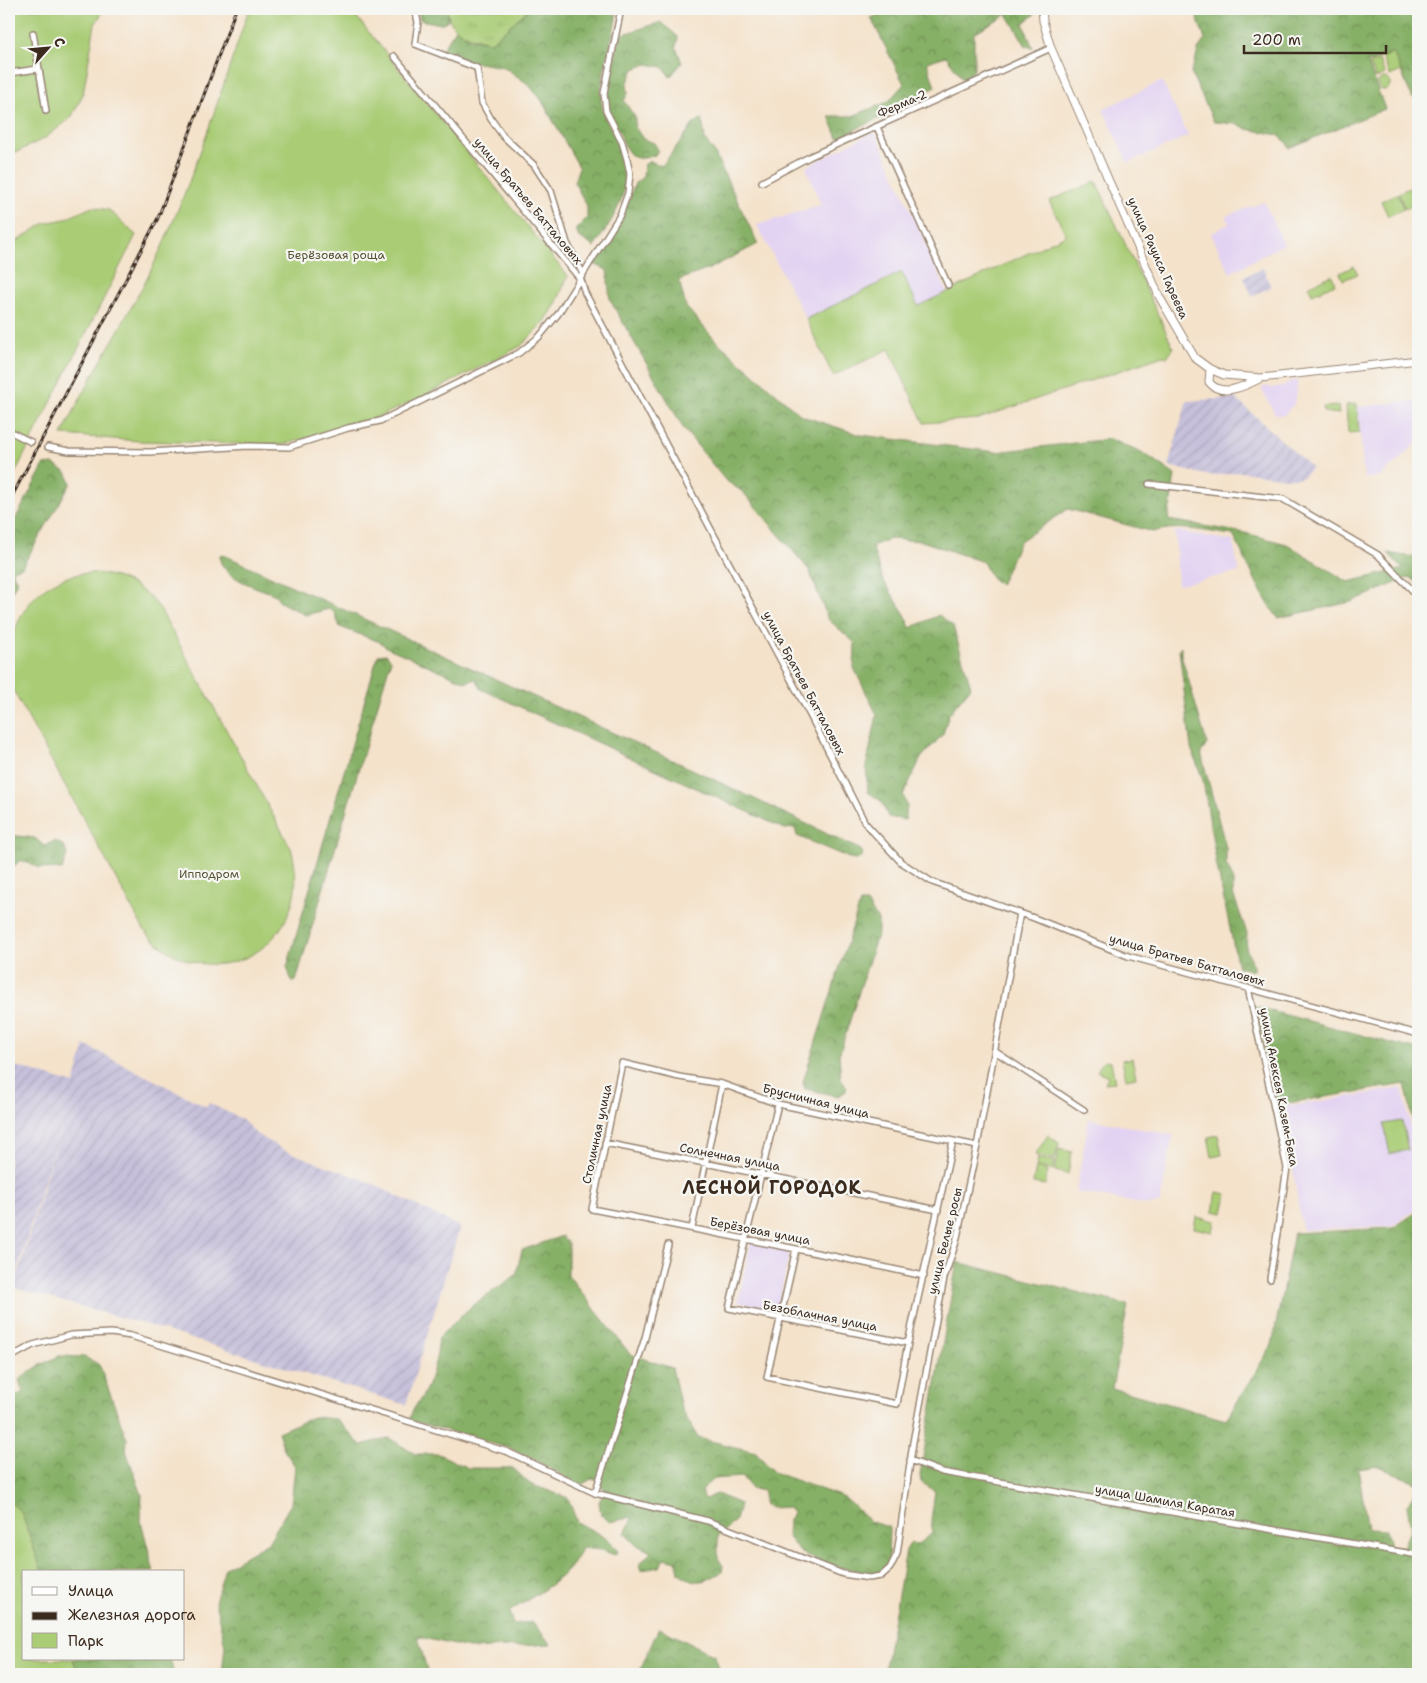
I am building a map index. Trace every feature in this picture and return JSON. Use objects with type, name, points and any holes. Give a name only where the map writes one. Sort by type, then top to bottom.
[{"type":"street","points":[[415,9],[418,22],[415,44],[477,68],[482,103],[490,120],[503,136],[534,164],[551,191],[567,243],[583,274]]},
{"type":"street","points":[[48,446],[69,451],[150,452],[248,446],[280,448],[296,446],[348,428],[369,424],[519,353],[549,327],[581,280],[620,215],[628,193],[630,174],[627,159],[622,142],[606,111],[604,93],[621,9]]},
{"type":"street","name":"улица Рауиса Гареева","points":[[1042,9],[1043,21],[1052,48],[1160,298],[1191,354],[1210,369],[1224,375],[1261,378],[1418,360]]},
{"type":"street","points":[[33,32],[46,111]]},
{"type":"street","name":"Ферма-2","points":[[762,182],[876,127],[1052,48]]},
{"type":"street","name":"улица Братьев Батталовых","points":[[394,56],[581,280],[584,292],[811,717],[865,824],[881,842],[913,871],[932,882],[1020,913],[1128,956],[1418,1034]]},
{"type":"street","points":[[9,73],[38,69]]},
{"type":"street","points":[[876,127],[948,285]]},
{"type":"street","points":[[1210,369],[1209,382],[1212,387],[1219,389],[1233,390],[1261,378]]},
{"type":"street","points":[[9,431],[32,442]]},
{"type":"street","points":[[1149,484],[1283,499],[1378,555],[1418,596]]},
{"type":"street","name":"улица Белые росы","points":[[595,1493],[708,1521],[842,1574],[876,1578],[887,1572],[897,1554],[910,1460],[944,1278],[956,1242],[977,1146],[996,1052],[1020,913]]},
{"type":"street","name":"улица Алексея Казем-Бека","points":[[1248,988],[1287,1168],[1270,1279]]},
{"type":"street","points":[[996,1052],[1084,1110]]},
{"type":"street","name":"Брусничная улица","points":[[622,1064],[679,1077],[722,1084],[778,1104],[977,1146]]},
{"type":"street","name":"Столичная улица","points":[[592,1209],[622,1064]]},
{"type":"street","points":[[692,1228],[722,1084]]},
{"type":"street","points":[[747,1239],[778,1104]]},
{"type":"street","points":[[796,1249],[767,1376],[897,1404],[908,1343],[953,1141]]},
{"type":"street","name":"Солнечная улица","points":[[605,1143],[938,1210]]},
{"type":"street","name":"Берёзовая улица","points":[[592,1209],[924,1276]]},
{"type":"street","name":"Безоблачная улица","points":[[747,1239],[729,1308],[908,1343]]},
{"type":"street","points":[[9,1358],[40,1342],[89,1333],[131,1336],[285,1385],[508,1452],[595,1493],[645,1338],[668,1246]]},
{"type":"street","name":"улица Шамиля Каратая","points":[[910,1460],[942,1472],[1418,1555]]},
{"type":"shaded area","points":[[1162,81],[1188,136],[1128,163],[1103,109]]},
{"type":"shaded area","points":[[875,131],[947,292],[918,306],[901,272],[806,319],[757,225],[821,205],[806,167]]},
{"type":"shaded area","points":[[1264,202],[1284,244],[1230,273],[1211,234],[1229,223],[1226,216]]},
{"type":"shaded area","points":[[1263,268],[1271,287],[1252,296],[1244,277]]},
{"type":"shaded area","points":[[1298,380],[1295,403],[1283,416],[1275,414],[1261,388],[1284,386],[1291,381]]},
{"type":"shaded area","points":[[1235,398],[1312,468],[1301,478],[1287,478],[1240,472],[1210,476],[1168,466],[1187,401]]},
{"type":"shaded area","points":[[1418,400],[1418,442],[1380,477],[1364,478],[1358,407]]},
{"type":"shaded area","points":[[1175,531],[1233,541],[1239,572],[1178,585]]},
{"type":"shaded area","points":[[85,1045],[207,1107],[209,1103],[243,1120],[256,1134],[286,1151],[367,1181],[460,1227],[406,1405],[147,1325],[14,1288],[69,1098],[9,1298],[9,1064],[74,1084]]},
{"type":"shaded area","points":[[1402,1088],[1418,1155],[1418,1208],[1392,1226],[1302,1230],[1284,1107]]},
{"type":"shaded area","points":[[1089,1119],[1173,1135],[1160,1203],[1147,1205],[1076,1192]]},
{"type":"shaded area","points":[[751,1242],[790,1250],[777,1311],[738,1302]]},
{"type":"green space","points":[[9,9],[105,9],[95,24],[83,94],[71,118],[45,138],[17,152],[9,152]]},
{"type":"green space","name":"Берёзовая роща","points":[[249,9],[350,9],[568,276],[556,304],[544,323],[521,346],[420,398],[376,418],[282,445],[139,441],[62,435],[161,249],[202,147]]},
{"type":"green space","points":[[418,9],[447,9],[448,20],[441,24],[420,20]]},
{"type":"green space","points":[[447,9],[529,9],[491,42],[476,39],[456,29],[452,24]]},
{"type":"green space","points":[[529,9],[603,9],[612,14],[617,13],[604,70],[601,100],[624,160],[625,187],[616,212],[594,247],[578,236],[576,229],[587,218],[587,206],[574,182],[579,167],[542,101],[528,84],[504,67],[478,63],[440,52],[456,29],[471,39],[491,42]]},
{"type":"green space","points":[[892,9],[1034,9],[1034,15],[1023,23],[1033,48],[1026,46],[1007,14],[974,33],[974,70],[964,81],[946,56],[927,62],[935,87],[907,105],[838,138],[829,116],[852,116],[888,102],[904,84],[871,18]]},
{"type":"green space","points":[[1194,9],[1418,9],[1418,98],[1417,96],[1412,98],[1393,52],[1368,63],[1385,109],[1289,148],[1279,135],[1247,129],[1238,124],[1214,122],[1191,73],[1199,48],[1205,39]]},
{"type":"green space","points":[[661,22],[678,37],[676,47],[682,63],[670,77],[663,67],[647,64],[634,69],[627,84],[628,93],[624,101],[635,117],[635,127],[643,139],[654,143],[658,150],[655,155],[639,158],[630,154],[624,143],[607,104],[608,90],[621,35]]},
{"type":"green space","points":[[1393,53],[1401,71],[1390,76],[1382,58]]},
{"type":"green space","points":[[1379,60],[1385,74],[1376,78],[1370,64]]},
{"type":"green space","points":[[1384,78],[1390,84],[1384,90],[1378,84]]},
{"type":"green space","points":[[702,119],[705,140],[713,150],[758,244],[709,269],[679,280],[686,307],[716,341],[802,416],[861,435],[996,452],[1110,439],[1148,456],[1175,475],[1168,520],[1245,533],[1287,544],[1348,582],[1403,569],[1388,553],[1418,558],[1418,583],[1410,577],[1351,602],[1278,618],[1259,588],[1233,535],[1182,529],[1153,532],[1068,509],[1020,541],[1000,585],[991,577],[983,562],[922,541],[890,539],[872,546],[883,580],[906,616],[910,628],[939,615],[953,626],[971,687],[949,714],[943,734],[921,758],[903,795],[907,806],[905,820],[888,817],[882,802],[868,792],[866,767],[877,715],[854,668],[855,643],[828,619],[809,570],[743,492],[725,480],[684,429],[610,300],[607,270],[594,264],[619,227],[635,183],[643,177],[644,165],[650,161],[662,166],[694,123]]},
{"type":"green space","points":[[1096,181],[1173,347],[1167,357],[1163,356],[978,419],[924,423],[889,349],[833,376],[806,319],[902,272],[918,306],[1066,235],[1049,201]]},
{"type":"green space","points":[[1414,186],[1418,195],[1418,203],[1405,209],[1398,193]]},
{"type":"green space","points":[[1397,194],[1404,209],[1388,216],[1381,201]]},
{"type":"green space","points":[[92,207],[109,210],[136,235],[9,485],[9,246],[45,223],[65,219]]},
{"type":"green space","points":[[1354,266],[1358,274],[1343,280],[1340,273]]},
{"type":"green space","points":[[1332,275],[1335,284],[1312,294],[1308,286]]},
{"type":"green space","points":[[1357,404],[1359,432],[1348,433],[1346,405]]},
{"type":"green space","points":[[1338,406],[1339,414],[1324,412],[1323,407]]},
{"type":"green space","points":[[53,464],[66,472],[71,483],[22,567],[12,570],[17,581],[9,598],[9,531],[44,465]]},
{"type":"green space","points":[[222,554],[692,769],[861,850],[863,854],[859,859],[854,860],[797,836],[795,828],[785,829],[481,689],[476,679],[466,682],[386,647],[380,642],[340,627],[334,612],[329,609],[305,615],[280,602],[276,595],[250,585],[226,571],[219,556]]},
{"type":"green space","name":"Ипподром","points":[[93,573],[113,576],[130,583],[145,593],[159,607],[291,848],[295,882],[289,912],[274,936],[253,954],[227,963],[199,963],[171,953],[144,930],[13,690],[10,668],[11,647],[16,627],[25,610],[37,595],[53,583],[71,576]]},
{"type":"green space","points":[[1181,646],[1181,654],[1207,744],[1201,753],[1226,848],[1226,864],[1233,878],[1233,894],[1247,933],[1246,951],[1251,958],[1254,971],[1238,967],[1217,867],[1203,780],[1191,748],[1179,649]]},
{"type":"green space","points":[[386,654],[391,660],[296,981],[292,982],[287,967],[378,655]]},
{"type":"green space","points":[[9,835],[35,838],[44,846],[55,841],[64,846],[67,854],[62,870],[40,868],[20,860],[9,872]]},
{"type":"green space","points":[[860,903],[867,903],[878,920],[878,932],[839,1055],[841,1080],[847,1087],[845,1092],[838,1096],[805,1089],[803,1082]]},
{"type":"green space","points":[[1256,1007],[1418,1050],[1418,1142],[1405,1084],[1282,1104],[1275,1097]]},
{"type":"green space","points":[[1132,1058],[1136,1077],[1126,1079],[1122,1060]]},
{"type":"green space","points":[[1104,1060],[1111,1061],[1115,1082],[1105,1083],[1108,1076],[1097,1071]]},
{"type":"green space","points":[[1402,1121],[1408,1150],[1390,1154],[1384,1124]]},
{"type":"green space","points":[[1048,1135],[1059,1143],[1055,1159],[1035,1155]]},
{"type":"green space","points":[[1218,1135],[1222,1155],[1212,1157],[1208,1137]]},
{"type":"green space","points":[[1059,1149],[1072,1152],[1068,1174],[1055,1171]]},
{"type":"green space","points":[[1038,1158],[1055,1161],[1053,1170],[1036,1167]]},
{"type":"green space","points":[[1036,1168],[1048,1171],[1045,1185],[1033,1183]]},
{"type":"green space","points":[[1217,1192],[1227,1194],[1223,1213],[1213,1211]]},
{"type":"green space","points":[[1418,1211],[1418,1483],[1378,1466],[1358,1469],[1368,1529],[1386,1530],[1390,1546],[1403,1547],[1411,1528],[1407,1505],[1418,1486],[1418,1674],[884,1674],[906,1550],[911,1542],[916,1545],[933,1533],[931,1520],[935,1491],[921,1482],[920,1475],[957,1262],[1128,1305],[1112,1388],[1226,1420],[1272,1345],[1294,1233],[1393,1228]]},
{"type":"green space","points":[[1196,1217],[1215,1221],[1213,1232],[1194,1228]]},
{"type":"green space","points":[[562,1236],[568,1243],[568,1275],[630,1354],[672,1368],[681,1408],[698,1438],[756,1452],[773,1472],[845,1498],[871,1522],[889,1527],[888,1566],[879,1572],[869,1573],[824,1564],[800,1552],[787,1536],[788,1522],[793,1513],[788,1507],[771,1508],[764,1504],[764,1491],[752,1489],[742,1477],[713,1479],[701,1491],[705,1499],[717,1494],[740,1504],[736,1520],[718,1536],[718,1558],[723,1566],[722,1572],[705,1580],[691,1580],[679,1573],[677,1561],[664,1558],[660,1567],[641,1570],[639,1565],[651,1552],[635,1544],[625,1533],[633,1517],[610,1522],[601,1515],[599,1502],[605,1491],[599,1481],[591,1479],[583,1484],[576,1483],[528,1456],[508,1448],[410,1420],[413,1409],[423,1395],[432,1374],[439,1337],[473,1305],[516,1275],[522,1250]]},
{"type":"green space","points":[[59,1356],[84,1357],[99,1364],[127,1439],[126,1451],[142,1495],[141,1521],[153,1570],[41,1570],[21,1512],[9,1501],[9,1398],[23,1393],[19,1380],[40,1365]]},
{"type":"green space","points":[[313,1417],[336,1419],[361,1445],[389,1438],[415,1454],[439,1454],[468,1468],[513,1468],[530,1484],[568,1498],[577,1522],[606,1538],[618,1551],[615,1555],[601,1550],[581,1548],[569,1569],[551,1585],[509,1612],[513,1624],[532,1622],[551,1644],[474,1649],[418,1637],[428,1674],[222,1674],[225,1645],[215,1602],[225,1568],[268,1543],[291,1504],[295,1466],[284,1450],[278,1432]]},
{"type":"green space","points":[[9,1501],[21,1512],[41,1570],[22,1570],[22,1660],[73,1660],[78,1674],[9,1674]]},
{"type":"green space","points":[[659,1628],[715,1656],[721,1674],[638,1674]]},
{"type":"green space","points":[[73,1660],[170,1660],[174,1674],[78,1674]]},
{"type":"railway","points":[[9,502],[158,218],[236,9]]},
{"type":"district","name":"ЛЕСНОЙ ГОРОДОК","points":[[772,1188]]}]
